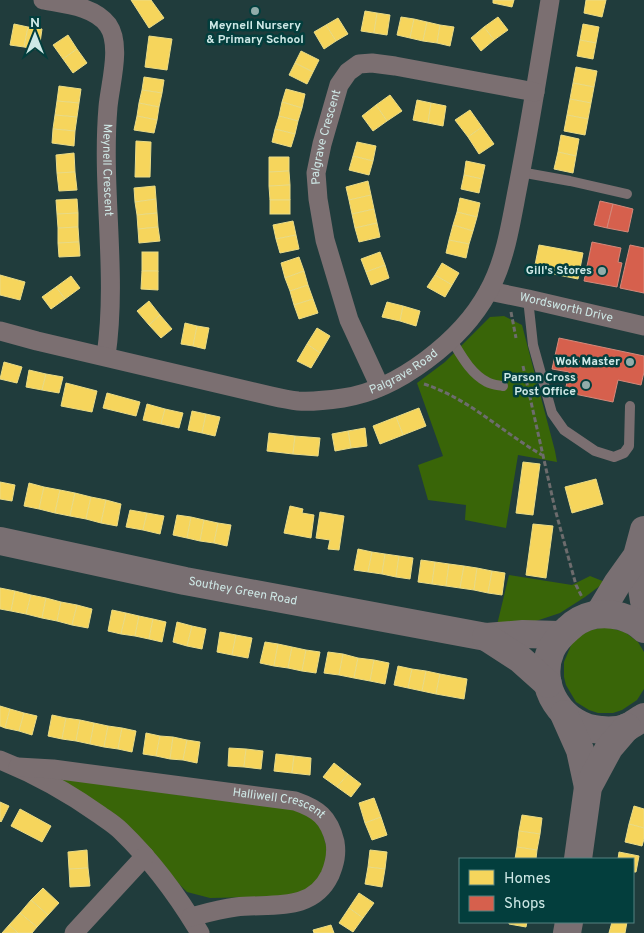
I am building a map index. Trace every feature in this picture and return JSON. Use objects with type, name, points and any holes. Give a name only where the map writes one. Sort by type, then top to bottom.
[{"type":"street","name":"Meynell Crescent","points":[[43,0],[88,10],[101,18],[108,26],[114,38],[115,54],[106,134],[111,287],[106,356]]},
{"type":"street","name":"Palgrave Road","points":[[0,331],[299,401],[344,398],[363,393],[399,377],[434,354],[498,293],[501,262],[535,92],[550,0]]},
{"type":"street","name":"Palgrave Crescent","points":[[380,386],[349,320],[325,240],[318,200],[316,173],[322,144],[339,85],[348,72],[359,64],[372,63],[535,92]]},
{"type":"street","name":"Wordsworth Drive","points":[[498,293],[644,326]]},
{"type":"street","points":[[595,615],[637,556],[644,530]]},
{"type":"street","name":"Southey Green Road","points":[[0,541],[185,581],[486,637],[523,634],[560,636]]},
{"type":"street","points":[[637,556],[644,601]]},
{"type":"street","points":[[578,858],[588,787],[580,750],[564,714],[554,701],[548,684],[547,667],[551,650],[560,636],[574,623],[595,615],[619,615],[637,623],[644,629]]},
{"type":"street","name":"Southey Green Road","points":[[486,637],[520,659],[548,684]]},
{"type":"street","points":[[564,714],[578,724],[594,730],[610,731],[635,722]]},
{"type":"street","points":[[588,787],[609,748],[635,722]]},
{"type":"street","name":"Halliwell Crescent","points":[[0,760],[18,767],[80,801],[120,830],[145,856],[171,888],[195,925],[213,911],[236,907],[300,902],[316,894],[327,881],[335,864],[337,851],[332,830],[324,817],[310,806],[294,801],[53,769],[18,767]]},
{"type":"street","points":[[74,933],[145,856]]},
{"type":"lane","points":[[520,172],[627,194]]},
{"type":"lane","points":[[528,299],[533,345],[552,413],[564,430],[595,450],[614,457],[624,453],[628,446],[630,406]]},
{"type":"lane","points":[[451,339],[467,365],[476,375],[489,384],[503,386]]},
{"type":"path","points":[[498,293],[517,341]]},
{"type":"path","points":[[521,360],[542,456],[576,585],[595,615]]},
{"type":"path","points":[[399,377],[442,392],[478,412],[542,456]]},
{"type":"green space","points":[[504,316],[522,325],[557,462],[518,455],[506,528],[465,520],[466,505],[428,500],[418,465],[443,456],[417,383],[445,362],[490,317]]},
{"type":"green space","points":[[509,575],[572,585],[590,576],[605,582],[560,613],[527,624],[497,625]]},
{"type":"green space","points":[[606,627],[625,632],[638,642],[644,652],[644,689],[637,700],[622,710],[613,713],[598,713],[576,702],[566,685],[564,662],[572,643],[591,630]]},
{"type":"green space","points":[[67,778],[291,809],[311,816],[321,828],[327,848],[324,870],[311,888],[294,896],[210,898],[187,892],[61,779]]},
{"type":"building: Homes","points":[[131,0],[151,0],[164,18],[149,28]]},
{"type":"building: Homes","points":[[493,0],[514,0],[512,7],[493,3]]},
{"type":"building: Homes","points":[[586,0],[606,0],[602,17],[584,13]]},
{"type":"building: Homes","points":[[365,11],[377,13],[374,33],[361,31]]},
{"type":"building: Homes","points":[[377,13],[390,15],[387,35],[374,33]]},
{"type":"building: Homes","points":[[401,17],[414,19],[410,38],[397,35]]},
{"type":"building: Homes","points":[[498,17],[508,30],[494,40],[484,27]]},
{"type":"building: Homes","points":[[338,18],[348,34],[336,41],[326,25]]},
{"type":"building: Homes","points":[[414,19],[427,22],[423,41],[410,38]]},
{"type":"building: Homes","points":[[427,22],[440,25],[437,43],[423,41]]},
{"type":"building: Homes","points":[[14,24],[28,27],[24,47],[10,45]]},
{"type":"building: Homes","points":[[583,24],[599,27],[596,43],[580,40]]},
{"type":"building: Homes","points":[[326,25],[336,41],[324,49],[314,32]]},
{"type":"building: Homes","points":[[440,25],[454,27],[450,46],[437,43]]},
{"type":"building: Homes","points":[[28,27],[42,29],[39,50],[24,47]]},
{"type":"building: Homes","points":[[484,27],[494,40],[481,51],[471,38]]},
{"type":"building: Homes","points":[[68,35],[77,49],[63,59],[53,45]]},
{"type":"building: Homes","points":[[149,36],[172,39],[167,70],[145,67]]},
{"type":"building: Homes","points":[[580,40],[596,43],[593,59],[577,56]]},
{"type":"building: Homes","points":[[77,49],[87,63],[73,73],[63,59]]},
{"type":"building: Homes","points":[[301,51],[319,60],[313,72],[295,63]]},
{"type":"building: Homes","points":[[295,63],[313,72],[307,84],[289,75]]},
{"type":"building: Homes","points":[[576,67],[597,71],[594,87],[573,83]]},
{"type":"building: Homes","points":[[144,77],[164,80],[162,93],[142,90]]},
{"type":"building: Homes","points":[[573,83],[594,87],[591,103],[570,99]]},
{"type":"building: Homes","points":[[59,86],[81,89],[79,103],[57,101]]},
{"type":"building: Homes","points":[[286,89],[305,94],[302,108],[282,102]]},
{"type":"building: Homes","points":[[142,90],[162,93],[159,107],[139,103]]},
{"type":"building: Homes","points":[[390,95],[402,111],[387,121],[376,105]]},
{"type":"building: Homes","points":[[570,99],[591,103],[588,119],[567,115]]},
{"type":"building: Homes","points":[[417,100],[431,103],[428,123],[413,120]]},
{"type":"building: Homes","points":[[57,101],[79,103],[77,117],[55,115]]},
{"type":"building: Homes","points":[[282,102],[302,108],[298,121],[279,116]]},
{"type":"building: Homes","points":[[139,103],[159,107],[157,120],[137,116]]},
{"type":"building: Homes","points":[[431,103],[446,106],[443,126],[428,123]]},
{"type":"building: Homes","points":[[376,105],[387,121],[373,131],[362,116]]},
{"type":"building: Homes","points":[[470,110],[482,127],[468,137],[455,120]]},
{"type":"building: Homes","points":[[55,115],[77,117],[75,131],[53,129]]},
{"type":"building: Homes","points":[[567,115],[588,119],[585,135],[564,131]]},
{"type":"building: Homes","points":[[137,116],[157,120],[154,133],[134,130]]},
{"type":"building: Homes","points":[[279,116],[298,121],[295,134],[275,129]]},
{"type":"building: Homes","points":[[482,127],[494,144],[479,154],[468,137]]},
{"type":"building: Homes","points":[[53,129],[75,131],[74,146],[52,143]]},
{"type":"building: Homes","points":[[275,129],[295,134],[291,147],[272,142]]},
{"type":"building: Homes","points":[[561,135],[579,139],[576,156],[558,152]]},
{"type":"building: Homes","points":[[136,141],[151,142],[150,177],[135,177]]},
{"type":"building: Homes","points":[[357,142],[376,146],[373,161],[353,156]]},
{"type":"building: Homes","points":[[558,152],[576,156],[573,173],[554,169]]},
{"type":"building: Homes","points":[[74,153],[75,172],[57,173],[56,155]]},
{"type":"building: Homes","points":[[353,156],[373,161],[369,175],[349,170]]},
{"type":"building: Homes","points":[[269,157],[289,157],[289,171],[269,172]]},
{"type":"building: Homes","points":[[466,161],[485,165],[482,179],[464,175]]},
{"type":"building: Homes","points":[[289,171],[290,185],[269,186],[269,172]]},
{"type":"building: Homes","points":[[75,172],[77,190],[59,191],[57,173]]},
{"type":"building: Homes","points":[[464,175],[482,179],[479,193],[461,189]]},
{"type":"building: Homes","points":[[368,181],[371,195],[349,200],[346,187]]},
{"type":"building: Homes","points":[[290,185],[290,200],[270,200],[269,186]]},
{"type":"building: Homes","points":[[155,186],[156,199],[135,202],[134,188]]},
{"type":"building: Homes","points":[[371,195],[374,209],[352,214],[349,200]]},
{"type":"building: Homes","points":[[460,198],[480,203],[477,217],[457,212]]},
{"type":"building: Homes","points":[[77,199],[78,213],[57,214],[56,200]]},
{"type":"building: Homes","points":[[156,199],[157,213],[137,215],[135,202]]},
{"type":"building: Homes","points":[[270,200],[290,200],[290,214],[270,214]]},
{"type":"building: Homes","points":[[374,209],[377,223],[355,228],[352,214]]},
{"type":"building: Homes","points":[[457,212],[477,217],[473,231],[453,225]]},
{"type":"building: Homes","points":[[78,213],[78,227],[58,228],[57,214]]},
{"type":"building: Homes","points":[[157,213],[158,227],[138,229],[137,215]]},
{"type":"building: Homes","points":[[293,221],[296,235],[276,239],[273,225]]},
{"type":"building: Homes","points":[[377,223],[380,237],[359,242],[355,228]]},
{"type":"building: Homes","points":[[453,225],[473,231],[469,244],[449,240]]},
{"type":"building: Homes","points":[[78,227],[79,242],[58,243],[58,228]]},
{"type":"building: Homes","points":[[158,227],[160,241],[139,243],[138,229]]},
{"type":"building: Homes","points":[[296,235],[299,249],[280,253],[276,239]]},
{"type":"building: Homes","points":[[449,240],[469,244],[466,258],[446,253]]},
{"type":"building: Homes","points":[[79,242],[80,256],[59,257],[58,243]]},
{"type":"building: Homes","points":[[539,245],[583,253],[578,279],[534,270]]},
{"type":"building: Homes","points":[[142,252],[158,252],[158,271],[142,271]]},
{"type":"building: Homes","points":[[380,252],[385,265],[366,272],[361,259]]},
{"type":"building: Homes","points":[[299,257],[304,271],[285,278],[281,263]]},
{"type":"building: Homes","points":[[442,263],[459,273],[452,285],[435,275]]},
{"type":"building: Homes","points":[[385,265],[389,278],[371,285],[366,272]]},
{"type":"building: Homes","points":[[142,271],[158,271],[158,290],[141,289]]},
{"type":"building: Homes","points":[[304,271],[308,285],[290,291],[285,278]]},
{"type":"building: Homes","points":[[0,275],[25,282],[20,300],[0,295]]},
{"type":"building: Homes","points":[[435,275],[452,285],[445,297],[427,287]]},
{"type":"building: Homes","points":[[71,276],[80,288],[65,299],[56,287]]},
{"type":"building: Homes","points":[[308,285],[313,299],[294,305],[290,291]]},
{"type":"building: Homes","points":[[56,287],[65,299],[51,309],[42,297]]},
{"type":"building: Homes","points":[[313,299],[318,313],[299,319],[294,305]]},
{"type":"building: Homes","points":[[149,301],[160,315],[149,325],[137,311]]},
{"type":"building: Homes","points":[[387,302],[403,306],[400,321],[382,317]]},
{"type":"building: Homes","points":[[403,306],[420,311],[416,326],[400,321]]},
{"type":"building: Homes","points":[[160,315],[172,329],[161,338],[149,325]]},
{"type":"building: Homes","points":[[185,323],[197,326],[193,346],[181,344]]},
{"type":"building: Homes","points":[[197,326],[209,328],[205,349],[193,346]]},
{"type":"building: Homes","points":[[317,328],[330,336],[320,353],[307,344]]},
{"type":"building: Homes","points":[[307,344],[320,353],[311,368],[297,361]]},
{"type":"building: Homes","points":[[4,362],[22,367],[17,383],[0,379]]},
{"type":"building: Homes","points":[[29,370],[46,374],[42,390],[26,387]]},
{"type":"building: Homes","points":[[46,374],[63,377],[59,393],[42,390]]},
{"type":"building: Homes","points":[[66,383],[97,391],[92,412],[61,406]]},
{"type":"building: Homes","points":[[107,393],[140,402],[136,416],[103,408]]},
{"type":"building: Homes","points":[[147,404],[165,409],[161,424],[143,420]]},
{"type":"building: Homes","points":[[419,408],[426,426],[403,435],[396,417]]},
{"type":"building: Homes","points":[[165,409],[183,413],[179,428],[161,424]]},
{"type":"building: Homes","points":[[192,411],[206,414],[202,433],[188,430]]},
{"type":"building: Homes","points":[[206,414],[220,417],[215,436],[202,433]]},
{"type":"building: Homes","points":[[396,417],[403,435],[380,444],[373,426]]},
{"type":"building: Homes","points":[[365,428],[367,446],[351,448],[348,431]]},
{"type":"building: Homes","points":[[348,431],[351,448],[335,451],[332,434]]},
{"type":"building: Homes","points":[[269,433],[295,436],[293,454],[267,451]]},
{"type":"building: Homes","points":[[295,436],[320,438],[318,456],[293,454]]},
{"type":"building: Homes","points":[[523,462],[540,464],[533,515],[516,513]]},
{"type":"building: Homes","points":[[596,479],[603,504],[572,513],[565,487]]},
{"type":"building: Homes","points":[[0,482],[15,485],[12,501],[0,499]]},
{"type":"building: Homes","points":[[29,483],[44,487],[39,509],[24,506]]},
{"type":"building: Homes","points":[[44,487],[60,490],[55,513],[39,509]]},
{"type":"building: Homes","points":[[60,490],[75,493],[70,516],[55,513]]},
{"type":"building: Homes","points":[[75,493],[91,497],[86,519],[70,516]]},
{"type":"building: Homes","points":[[91,497],[106,500],[101,523],[86,519]]},
{"type":"building: Homes","points":[[106,500],[121,504],[117,526],[101,523]]},
{"type":"building: Homes","points":[[290,506],[303,509],[302,513],[314,515],[311,538],[284,533]]},
{"type":"building: Homes","points":[[130,510],[147,513],[143,530],[126,527]]},
{"type":"building: Homes","points":[[320,512],[344,516],[339,550],[328,549],[330,540],[316,538]]},
{"type":"building: Homes","points":[[147,513],[164,516],[160,534],[143,530]]},
{"type":"building: Homes","points":[[177,515],[191,517],[187,538],[173,535]]},
{"type":"building: Homes","points":[[191,517],[204,520],[200,541],[187,538]]},
{"type":"building: Homes","points":[[204,520],[218,523],[214,543],[200,541]]},
{"type":"building: Homes","points":[[218,523],[231,525],[227,546],[214,543]]},
{"type":"building: Homes","points":[[533,524],[553,526],[546,578],[526,575]]},
{"type":"building: Homes","points":[[358,549],[372,552],[368,572],[354,570]]},
{"type":"building: Homes","points":[[372,552],[385,554],[382,574],[368,572]]},
{"type":"building: Homes","points":[[385,554],[399,556],[396,577],[382,574]]},
{"type":"building: Homes","points":[[399,556],[413,558],[410,579],[396,577]]},
{"type":"building: Homes","points":[[421,560],[435,562],[432,584],[418,582]]},
{"type":"building: Homes","points":[[435,562],[449,564],[446,586],[432,584]]},
{"type":"building: Homes","points":[[449,564],[464,566],[460,588],[446,586]]},
{"type":"building: Homes","points":[[464,566],[477,568],[474,590],[460,588]]},
{"type":"building: Homes","points":[[477,568],[492,571],[488,593],[474,590]]},
{"type":"building: Homes","points":[[492,571],[505,573],[502,595],[488,593]]},
{"type":"building: Homes","points":[[0,588],[15,591],[11,611],[0,609]]},
{"type":"building: Homes","points":[[15,591],[31,595],[26,614],[11,611]]},
{"type":"building: Homes","points":[[31,595],[46,598],[42,618],[26,614]]},
{"type":"building: Homes","points":[[46,598],[61,602],[57,621],[42,618]]},
{"type":"building: Homes","points":[[61,602],[77,605],[72,625],[57,621]]},
{"type":"building: Homes","points":[[77,605],[92,609],[88,628],[72,625]]},
{"type":"building: Homes","points":[[112,610],[126,613],[121,634],[108,631]]},
{"type":"building: Homes","points":[[126,613],[139,616],[135,636],[121,634]]},
{"type":"building: Homes","points":[[139,616],[153,619],[149,639],[135,636]]},
{"type":"building: Homes","points":[[153,619],[166,622],[162,642],[149,639]]},
{"type":"building: Homes","points":[[177,622],[192,626],[187,646],[173,642]]},
{"type":"building: Homes","points":[[192,626],[206,629],[202,649],[187,646]]},
{"type":"building: Homes","points":[[220,632],[236,635],[232,655],[217,652]]},
{"type":"building: Homes","points":[[236,635],[252,638],[248,658],[232,655]]},
{"type":"building: Homes","points":[[265,642],[278,644],[274,666],[260,663]]},
{"type":"building: Homes","points":[[278,644],[292,647],[288,668],[274,666]]},
{"type":"building: Homes","points":[[292,647],[306,650],[302,671],[288,668]]},
{"type":"building: Homes","points":[[306,650],[320,652],[316,673],[302,671]]},
{"type":"building: Homes","points":[[328,652],[343,654],[339,675],[324,673]]},
{"type":"building: Homes","points":[[343,654],[358,658],[354,678],[339,675]]},
{"type":"building: Homes","points":[[358,658],[374,660],[370,681],[354,678]]},
{"type":"building: Homes","points":[[374,660],[389,663],[385,684],[370,681]]},
{"type":"building: Homes","points":[[398,666],[412,669],[408,688],[394,685]]},
{"type":"building: Homes","points":[[412,669],[426,671],[422,691],[408,688]]},
{"type":"building: Homes","points":[[426,671],[440,674],[436,694],[422,691]]},
{"type":"building: Homes","points":[[440,674],[467,679],[464,699],[436,694]]},
{"type":"building: Homes","points":[[0,706],[10,709],[5,728],[0,726]]},
{"type":"building: Homes","points":[[10,709],[24,713],[19,731],[5,728]]},
{"type":"building: Homes","points":[[24,713],[37,716],[32,735],[19,731]]},
{"type":"building: Homes","points":[[52,715],[66,718],[62,739],[48,736]]},
{"type":"building: Homes","points":[[66,718],[80,720],[76,741],[62,739]]},
{"type":"building: Homes","points":[[80,720],[94,723],[90,744],[76,741]]},
{"type":"building: Homes","points":[[94,723],[108,726],[104,747],[90,744]]},
{"type":"building: Homes","points":[[108,726],[122,728],[118,749],[104,747]]},
{"type":"building: Homes","points":[[122,728],[136,731],[132,752],[118,749]]},
{"type":"building: Homes","points":[[146,733],[160,736],[156,756],[143,754]]},
{"type":"building: Homes","points":[[160,736],[173,737],[170,759],[156,756]]},
{"type":"building: Homes","points":[[173,737],[187,740],[183,760],[170,759]]},
{"type":"building: Homes","points":[[187,740],[200,742],[197,763],[183,760]]},
{"type":"building: Homes","points":[[229,748],[246,749],[244,767],[228,766]]},
{"type":"building: Homes","points":[[246,749],[263,751],[261,769],[244,767]]},
{"type":"building: Homes","points":[[276,754],[294,756],[292,773],[274,771]]},
{"type":"building: Homes","points":[[294,756],[311,758],[310,775],[292,773]]},
{"type":"building: Homes","points":[[334,763],[348,774],[337,787],[323,777]]},
{"type":"building: Homes","points":[[348,774],[361,784],[351,797],[337,787]]},
{"type":"building: Homes","points":[[374,798],[381,817],[365,823],[359,803]]},
{"type":"building: Homes","points":[[0,802],[9,806],[1,822],[0,821]]},
{"type":"building: Homes","points":[[634,806],[644,809],[644,828],[629,824]]},
{"type":"building: Homes","points":[[20,809],[51,826],[42,842],[11,826]]},
{"type":"building: Homes","points":[[522,815],[542,818],[540,834],[519,831]]},
{"type":"building: Homes","points":[[381,817],[387,835],[372,840],[365,823]]},
{"type":"building: Homes","points":[[629,824],[644,828],[642,846],[625,842]]},
{"type":"building: Homes","points":[[519,831],[540,834],[537,850],[517,847]]},
{"type":"building: Homes","points":[[517,847],[537,850],[536,858],[515,858]]},
{"type":"building: Homes","points":[[87,850],[88,868],[69,869],[68,852]]},
{"type":"building: Homes","points":[[370,850],[387,852],[385,869],[368,867]]},
{"type":"building: Homes","points":[[619,852],[639,856],[636,872],[634,872],[634,858],[618,858]]},
{"type":"building: Homes","points":[[368,867],[385,869],[382,887],[365,884]]},
{"type":"building: Homes","points":[[88,868],[90,886],[70,887],[69,869]]},
{"type":"building: Homes","points":[[43,888],[59,903],[48,915],[31,900]]},
{"type":"building: Homes","points":[[359,893],[374,903],[363,918],[349,908]]},
{"type":"building: Homes","points":[[31,900],[48,915],[37,927],[20,913]]},
{"type":"building: Homes","points":[[349,908],[363,918],[353,932],[339,923]]},
{"type":"building: Homes","points":[[20,913],[37,927],[32,933],[18,933],[9,925]]},
{"type":"building: Homes","points":[[509,923],[527,923],[526,927]]},
{"type":"building: Homes","points":[[612,923],[627,923],[625,933],[609,933]]},
{"type":"building: Homes","points":[[9,925],[18,933],[2,933]]},
{"type":"building: Homes","points":[[331,925],[334,933],[314,933],[313,930]]},
{"type":"building: Shops","points":[[600,201],[613,204],[607,228],[594,225]]},
{"type":"building: Shops","points":[[613,204],[633,209],[628,232],[607,228]]},
{"type":"building: Shops","points":[[592,242],[621,248],[618,262],[622,263],[617,287],[584,281]]},
{"type":"building: Shops","points":[[630,245],[644,248],[644,293],[620,288]]},
{"type":"building: Shops","points":[[559,338],[644,356],[644,372],[641,385],[618,380],[613,402],[565,392],[569,372],[552,369]]},
{"type":"place","name":"Meynell Nursery & Primary School","points":[[255,11]]},
{"type":"place","name":"Gill's Stores","points":[[602,271]]},
{"type":"place","name":"Wok Master","points":[[630,362]]},
{"type":"place","name":"Parson Cross Post Office","points":[[586,385]]}]
